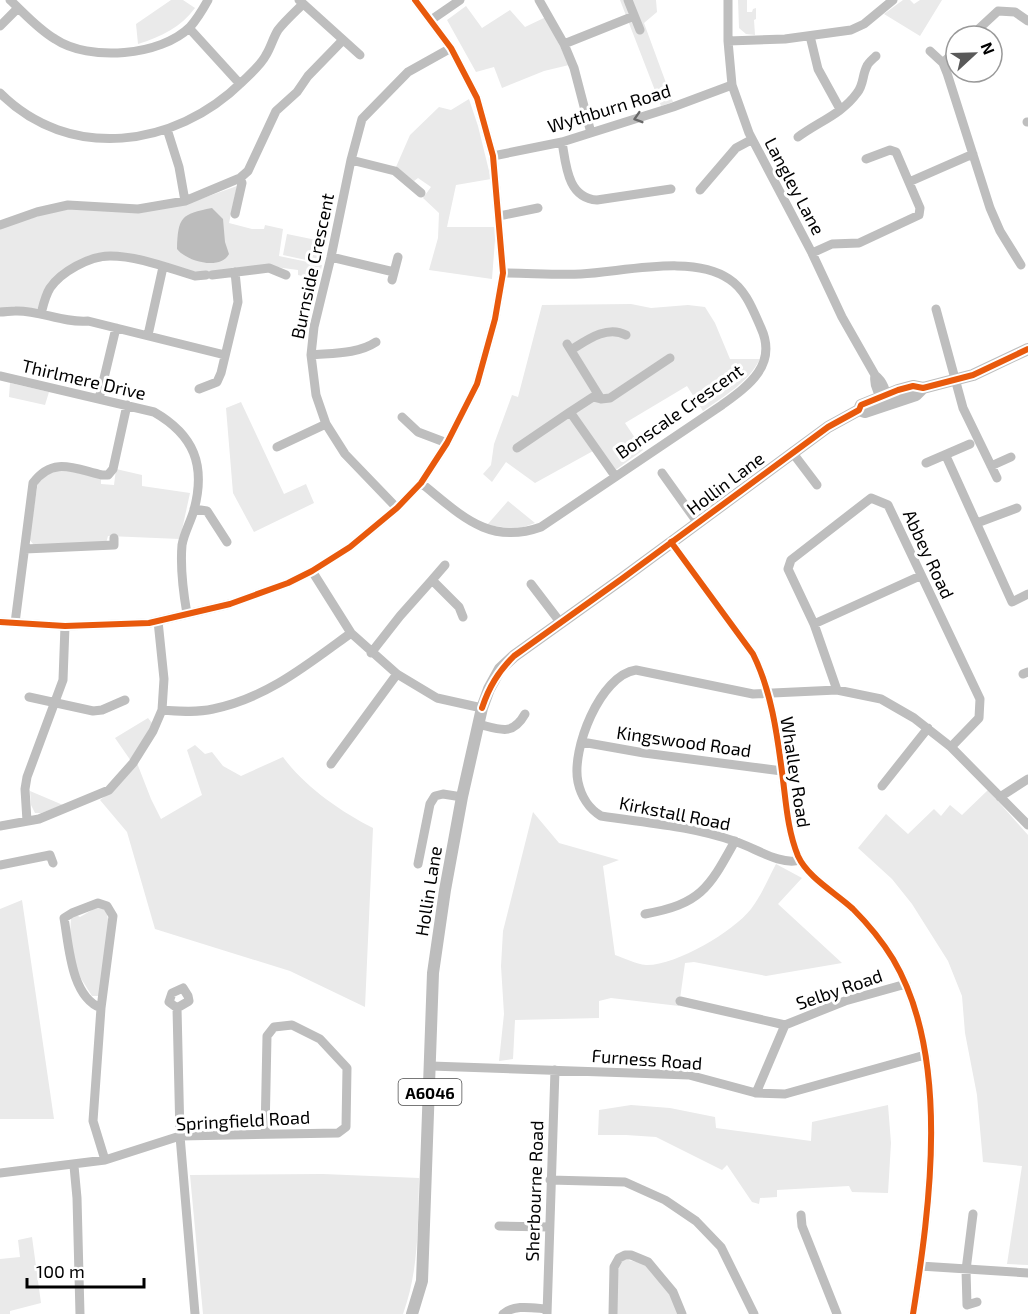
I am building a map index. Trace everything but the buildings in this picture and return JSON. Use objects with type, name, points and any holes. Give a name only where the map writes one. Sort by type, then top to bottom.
[{"type":"main road","name":"Hollin Lane","points":[[412,1314],[422,1281],[433,973],[445,890],[478,724],[489,688],[500,669],[514,656],[792,452],[858,410],[861,405],[913,386],[923,388],[974,375],[1028,349]]},
{"type":"street","points":[[10,0],[56,40],[90,52],[111,54],[157,46],[189,28],[208,0]]},
{"type":"street","points":[[0,622],[65,626],[158,621],[230,604],[288,583],[350,548],[397,508],[421,483],[447,443],[477,384],[495,319],[503,273],[493,156],[477,98],[451,48],[415,0]]},
{"type":"street","points":[[431,20],[460,0]]},
{"type":"street","points":[[539,0],[564,44],[574,68],[591,133]]},
{"type":"street","points":[[628,0],[640,30]]},
{"type":"street","name":"Langley Lane","points":[[728,0],[728,42],[732,85],[751,140],[812,253],[842,317],[875,375],[873,382],[885,398]]},
{"type":"street","points":[[728,42],[785,39],[851,30],[864,24],[893,0]]},
{"type":"street","points":[[0,93],[16,109],[47,126],[74,136],[116,140],[167,129],[188,121],[213,107],[265,58],[277,31],[301,2],[360,55]]},
{"type":"street","points":[[0,26],[18,8]]},
{"type":"street","points":[[984,24],[998,11],[1015,12],[1028,21]]},
{"type":"street","points":[[564,44],[634,16]]},
{"type":"street","points":[[189,28],[240,84]]},
{"type":"street","points":[[810,36],[818,69],[840,109]]},
{"type":"street","points":[[0,225],[37,212],[68,205],[138,209],[185,201],[240,178],[248,171],[276,111],[297,92],[308,76],[342,41]]},
{"type":"street","name":"Burnside Crescent","points":[[397,508],[345,454],[326,424],[316,396],[311,355],[314,327],[362,119],[408,72],[451,48]]},
{"type":"street","points":[[930,51],[943,63],[990,208],[1000,231],[1021,265]]},
{"type":"street","points":[[798,137],[813,126],[832,118],[857,93],[864,81],[867,66],[876,56]]},
{"type":"street","name":"Wythburn Road","points":[[493,156],[562,142],[674,107],[732,85]]},
{"type":"street","points":[[167,129],[179,167],[185,201]]},
{"type":"street","points":[[700,190],[736,148],[751,140]]},
{"type":"street","points":[[562,142],[572,184],[576,191],[588,199],[597,200],[671,189]]},
{"type":"street","points":[[812,253],[832,244],[859,243],[916,217],[920,212],[894,151],[890,150],[866,159]]},
{"type":"street","points":[[909,182],[973,154]]},
{"type":"street","points":[[351,160],[395,171],[421,193]]},
{"type":"street","points":[[235,214],[242,183],[240,178]]},
{"type":"street","points":[[499,216],[538,208]]},
{"type":"street","points":[[41,314],[50,289],[61,277],[75,267],[109,256],[136,260],[195,276],[269,268],[286,275]]},
{"type":"street","points":[[331,257],[393,276],[398,256]]},
{"type":"street","name":"Bonscale Crescent","points":[[421,483],[473,524],[492,531],[515,533],[541,527],[722,405],[754,381],[763,362],[764,333],[751,305],[731,279],[708,269],[694,266],[577,274],[503,273]]},
{"type":"street","points":[[148,334],[163,267]]},
{"type":"street","points":[[199,389],[218,382],[238,302],[235,272]]},
{"type":"street","points":[[936,309],[963,408],[997,478]]},
{"type":"street","points":[[0,312],[15,310],[71,322],[88,321],[148,334],[225,355]]},
{"type":"street","points":[[99,399],[116,328]]},
{"type":"street","points":[[602,399],[569,347],[597,335],[619,331],[626,335]]},
{"type":"street","points":[[311,355],[341,353],[376,342]]},
{"type":"street","points":[[518,448],[593,397],[610,398],[670,358]]},
{"type":"street","name":"Thirlmere Drive","points":[[0,376],[154,412],[171,422],[184,435],[193,450],[198,478],[194,509],[183,543],[182,580],[187,614]]},
{"type":"street","points":[[15,623],[33,483],[39,474],[48,468],[60,465],[108,475],[113,469],[127,405]]},
{"type":"street","points":[[570,412],[615,476]]},
{"type":"street","points":[[402,417],[418,432],[447,443]]},
{"type":"street","points":[[277,448],[326,424]]},
{"type":"street","points":[[927,463],[970,444]]},
{"type":"street","points":[[792,452],[817,485]]},
{"type":"street","points":[[946,456],[1012,602],[1028,594]]},
{"type":"street","points":[[991,466],[1011,457]]},
{"type":"street","points":[[662,473],[697,522]]},
{"type":"street","name":"Abbey Road","points":[[837,690],[814,624],[788,569],[791,560],[871,498],[888,505],[980,699],[979,718],[951,747]]},
{"type":"street","points":[[977,523],[1008,516],[1017,508]]},
{"type":"street","points":[[194,509],[207,511],[226,542]]},
{"type":"street","points":[[25,549],[114,544],[114,538]]},
{"type":"street","name":"Whalley Road","points":[[671,542],[753,654],[768,694],[782,771],[788,825],[800,860],[812,874],[854,910],[877,936],[893,959],[906,984],[925,1055],[931,1107],[930,1167],[913,1314]]},
{"type":"street","points":[[371,653],[445,565]]},
{"type":"street","points":[[312,571],[328,600],[351,633],[397,674],[437,698],[482,708]]},
{"type":"street","points":[[814,624],[920,576]]},
{"type":"street","points":[[432,580],[459,607],[463,617]]},
{"type":"street","points":[[531,584],[560,622]]},
{"type":"street","points":[[0,826],[39,819],[109,790],[133,763],[153,731],[162,711],[164,679],[158,621]]},
{"type":"street","points":[[27,821],[27,777],[63,680],[65,626]]},
{"type":"street","points":[[162,711],[213,709],[258,694],[282,682],[351,633]]},
{"type":"street","name":"Kirkstall Road","points":[[768,694],[746,693],[642,670],[629,671],[614,680],[600,698],[588,723],[582,742],[577,781],[584,799],[601,816],[700,831],[735,841],[774,858],[791,862],[800,860]]},
{"type":"street","points":[[331,764],[397,674]]},
{"type":"street","points":[[768,694],[837,690],[881,699],[928,728],[951,747],[1028,825]]},
{"type":"street","points":[[30,697],[96,711],[125,700]]},
{"type":"street","points":[[478,724],[511,729],[519,724],[525,714]]},
{"type":"street","points":[[882,787],[928,728]]},
{"type":"street","name":"Kingswood Road","points":[[582,742],[644,753],[782,771]]},
{"type":"street","points":[[1000,797],[1028,779]]},
{"type":"street","points":[[418,864],[430,804],[435,796],[443,794],[462,797]]},
{"type":"street","points":[[645,914],[668,910],[690,901],[714,879],[735,841]]},
{"type":"street","points":[[0,865],[50,855],[53,863]]},
{"type":"street","points":[[101,1008],[94,1005],[76,982],[64,918],[98,903],[107,906],[113,916],[101,1008],[93,1121],[105,1160]]},
{"type":"street","name":"Selby Road","points":[[756,1093],[785,1025],[845,1001],[906,984]]},
{"type":"street","points":[[680,1001],[785,1025]]},
{"type":"street","points":[[177,1008],[180,1136],[195,1314]]},
{"type":"street","name":"Springfield Road","points":[[0,1173],[75,1166],[105,1160],[180,1136],[338,1133],[346,1127],[347,1068],[320,1039],[292,1025],[274,1027],[267,1036],[265,1134]]},
{"type":"street","name":"Furness Road","points":[[431,1066],[688,1075],[756,1093],[785,1094],[925,1055]]},
{"type":"street","name":"Sherbourne Road","points":[[547,1311],[555,1070]]},
{"type":"street","points":[[75,1166],[80,1314]]},
{"type":"street","points":[[550,1180],[625,1182],[665,1200],[696,1221],[721,1247],[754,1314]]},
{"type":"street","points":[[973,1214],[966,1270],[967,1305],[977,1302]]},
{"type":"street","points":[[801,1215],[802,1226],[837,1314]]},
{"type":"street","points":[[499,1226],[549,1227]]},
{"type":"street","points":[[613,1314],[614,1267],[619,1258],[631,1255],[648,1262],[673,1292],[682,1314]]},
{"type":"street","points":[[920,1266],[1028,1273]]},
{"type":"street","points":[[503,1314],[509,1309],[516,1308],[547,1311]]},
{"type":"shaded area","points":[[171,0],[183,0],[195,8],[170,31],[138,44],[136,24]]},
{"type":"shaded area","points":[[620,0],[656,0],[657,12],[644,23],[673,102],[661,106]]},
{"type":"shaded area","points":[[738,0],[747,0],[747,12],[752,12],[756,8],[755,35],[746,34],[739,28]]},
{"type":"shaded area","points":[[903,0],[910,0],[914,4],[920,0],[942,0],[920,36],[884,14]]},
{"type":"shaded area","points":[[466,6],[482,28],[510,10],[525,27],[546,17],[569,65],[544,71],[502,88],[494,67],[476,72],[447,20]]},
{"type":"shaded area","points":[[469,99],[491,179],[456,185],[447,227],[496,227],[492,279],[429,270],[438,238],[439,213],[423,198],[431,187],[418,178],[414,181],[396,167],[410,135],[439,107],[451,110]]},
{"type":"shaded area","points":[[237,186],[229,223],[252,229],[264,229],[265,225],[283,229],[279,256],[322,265],[319,280],[298,275],[298,270],[268,266],[208,272],[191,271],[128,255],[63,270],[39,308],[34,310],[0,308],[0,228],[51,212],[69,209],[192,202]]},
{"type":"shaded area","points":[[212,208],[223,219],[225,242],[229,254],[225,259],[211,263],[195,260],[177,249],[180,224],[183,219],[194,212]]},
{"type":"shaded area","points":[[287,234],[326,242],[320,263],[283,255]]},
{"type":"shaded area","points":[[631,304],[651,308],[688,305],[705,307],[715,323],[730,359],[760,359],[742,382],[703,411],[687,386],[625,423],[643,450],[610,474],[593,451],[535,483],[506,462],[492,482],[483,474],[491,465],[494,444],[512,395],[518,397],[542,305]]},
{"type":"shaded area","points":[[10,383],[49,392],[45,405],[9,397]]},
{"type":"shaded area","points":[[241,402],[284,494],[306,484],[314,503],[254,532],[233,493],[226,408]]},
{"type":"shaded area","points":[[59,469],[101,478],[101,484],[114,485],[116,469],[142,475],[142,486],[190,493],[180,539],[108,536],[106,543],[33,544],[29,539],[38,482],[46,474]]},
{"type":"shaded area","points":[[508,501],[535,523],[518,529],[487,525]]},
{"type":"shaded area","points":[[148,718],[152,723],[131,761],[115,738]]},
{"type":"shaded area","points":[[195,745],[205,754],[212,752],[223,766],[241,776],[283,757],[301,778],[324,797],[373,828],[365,1007],[290,971],[155,929],[127,832],[100,800],[112,791],[137,763],[161,819],[202,795],[187,750]]},
{"type":"shaded area","points":[[988,790],[1028,835],[1028,1265],[1007,1264],[1022,1166],[983,1162],[977,1095],[965,1033],[962,996],[948,961],[912,904],[892,879],[858,848],[886,814],[908,834],[934,809],[941,816],[950,805],[962,815]]},
{"type":"shaded area","points":[[30,791],[63,805],[35,813],[31,805]]},
{"type":"shaded area","points":[[533,812],[559,843],[619,860],[603,866],[615,955],[646,965],[658,964],[703,946],[743,918],[761,893],[776,864],[802,878],[778,904],[842,963],[766,976],[694,962],[685,963],[679,1006],[611,998],[599,1001],[599,1018],[515,1020],[513,1059],[499,1061],[504,1014],[501,966],[503,931]]},
{"type":"shaded area","points":[[22,900],[54,1119],[0,1119],[0,909]]},
{"type":"shaded area","points":[[92,906],[104,907],[109,927],[99,996],[92,996],[77,972],[70,935],[71,918],[76,915],[80,917],[92,910]]},
{"type":"shaded area","points":[[631,1105],[670,1108],[715,1117],[716,1128],[811,1141],[812,1122],[888,1105],[891,1143],[888,1193],[852,1192],[849,1186],[777,1190],[777,1197],[760,1198],[759,1204],[752,1202],[727,1165],[722,1170],[656,1137],[598,1135],[599,1110]]},
{"type":"shaded area","points":[[323,1174],[419,1178],[415,1264],[403,1314],[203,1314],[190,1175]]},
{"type":"shaded area","points":[[32,1237],[41,1303],[10,1311],[10,1314],[0,1314],[0,1259],[20,1257],[18,1240]]},
{"type":"shaded area","points":[[624,1259],[645,1264],[672,1294],[680,1314],[615,1314],[618,1264]]},
{"type":"cycle path","points":[[0,622],[65,626],[149,623],[230,604],[288,583],[350,547],[397,508],[421,483],[447,443],[477,384],[495,319],[503,273],[493,156],[477,98],[451,48],[415,0]]},
{"type":"cycle path","points":[[482,708],[495,680],[514,656],[828,427],[859,410],[861,405],[898,390],[913,386],[923,388],[973,375],[1028,349]]},
{"type":"cycle path","points":[[671,542],[753,654],[759,668],[772,712],[789,825],[798,856],[808,871],[853,909],[874,933],[893,959],[911,998],[923,1041],[929,1086],[931,1133],[925,1227],[913,1314]]}]
